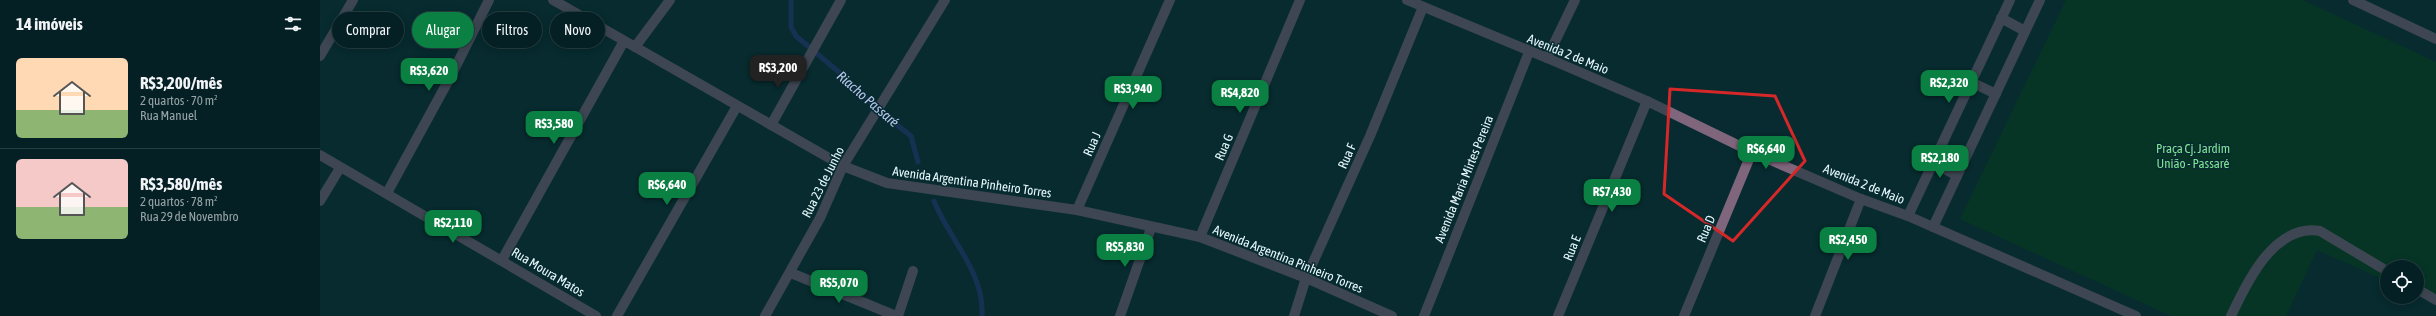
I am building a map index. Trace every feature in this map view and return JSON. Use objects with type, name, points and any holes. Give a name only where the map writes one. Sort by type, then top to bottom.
[{"type":"street","points":[[320,56],[353,0]]},
{"type":"street","points":[[387,193],[452,74],[489,0]]},
{"type":"street","name":"Avenida Argentina Pinheiro Torres","points":[[553,0],[843,166],[887,183],[1077,210],[1151,228],[1200,237],[1306,278],[1392,316]]},
{"type":"street","points":[[635,47],[670,0]]},
{"type":"street","points":[[770,125],[841,0]]},
{"type":"street","name":"Rua 23 de Junho","points":[[765,316],[820,218],[843,166],[886,100],[945,0]]},
{"type":"street","name":"Rua J","points":[[1077,210],[1170,0]]},
{"type":"street","name":"Rua G","points":[[1200,237],[1300,0]]},
{"type":"street","name":"Avenida 2 de Maio","points":[[1407,0],[1647,101],[1752,152],[1861,199],[1908,216],[2136,316]]},
{"type":"street","points":[[1547,58],[1575,0]]},
{"type":"street","points":[[1908,216],[2010,0]]},
{"type":"street","points":[[1933,227],[2040,0]]},
{"type":"street","points":[[2353,0],[2436,39]]},
{"type":"street","name":"Rua F","points":[[1294,316],[1306,278],[1370,136],[1423,7]]},
{"type":"street","points":[[2001,18],[2026,30]]},
{"type":"street","points":[[502,260],[624,41]]},
{"type":"street","name":"Avenida Maria Mirtes Pereira","points":[[1424,316],[1529,52]]},
{"type":"street","points":[[1971,82],[1996,94]]},
{"type":"street","name":"Rua E","points":[[1558,316],[1647,101]]},
{"type":"street","points":[[617,316],[737,106]]},
{"type":"street","name":"Rua D","points":[[1684,316],[1752,152]]},
{"type":"street","name":"Rua Moura Matos","points":[[320,155],[596,316]]},
{"type":"street","points":[[1934,163],[1957,176]]},
{"type":"street","points":[[320,201],[340,168]]},
{"type":"street","points":[[1818,315],[1861,199]]},
{"type":"street","points":[[1120,316],[1151,228]]},
{"type":"street","points":[[2232,316],[2257,266],[2266,254],[2294,235],[2307,231],[2320,231],[2380,267]]},
{"type":"street","points":[[791,272],[897,316],[913,271]]},
{"type":"street","points":[[2424,293],[2436,300]]},
{"type":"highlighted area","points":[[1670,89],[1775,96],[1805,161],[1733,241],[1664,194]]},
{"type":"green space","name":"Praça Cj. Jardim União - Passaré","points":[[2066,0],[2303,0],[2436,62],[2436,303],[2424,298],[2424,260],[2380,260],[2380,278],[2317,250],[2286,316],[2171,316],[1960,219]]},
{"type":"waterway","name":"Riacho Passaré","points":[[791,0],[791,27],[796,36],[840,73],[878,110],[911,136],[918,162]]},
{"type":"waterway","name":"Riacho Passaré","points":[[934,201],[940,215],[965,257],[978,285],[982,316]]}]
